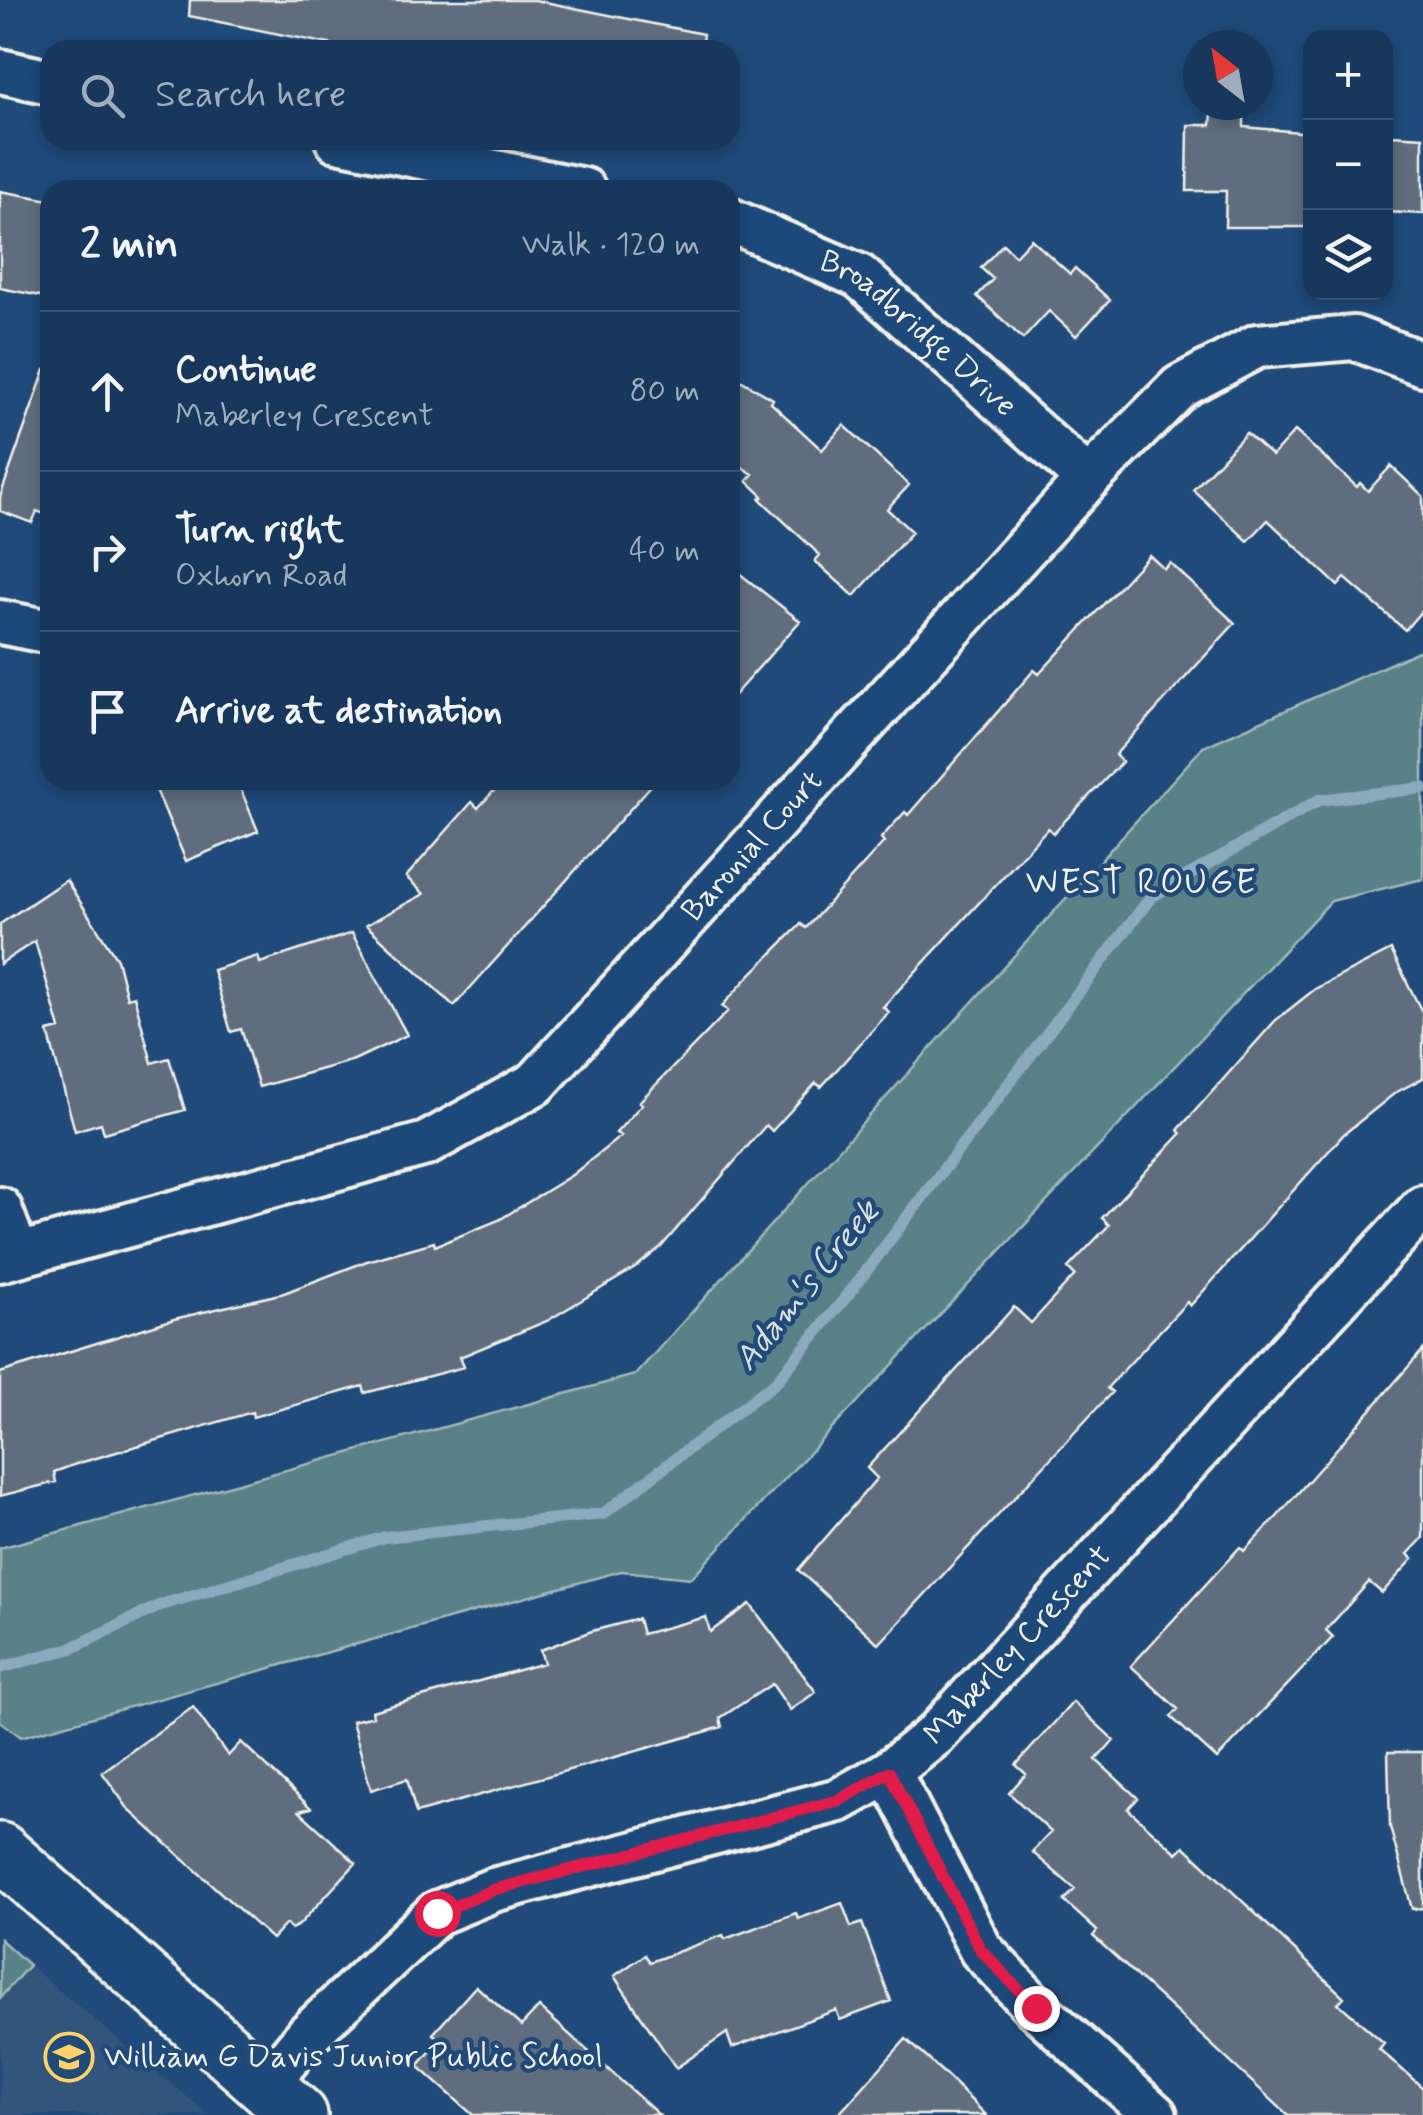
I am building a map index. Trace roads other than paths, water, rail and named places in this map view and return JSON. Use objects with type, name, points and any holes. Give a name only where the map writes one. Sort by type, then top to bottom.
[{"type":"street","points":[[0,72],[40,80]]},
{"type":"street","points":[[370,150],[461,178]]},
{"type":"street","name":"Broadbridge Drive","points":[[740,224],[859,276],[1088,478]]},
{"type":"street","name":"Baronial Court","points":[[9,1257],[426,1144],[536,1083],[1088,478],[1180,387],[1257,346],[1354,338],[1423,364]]},
{"type":"street","points":[[0,622],[40,630]]},
{"type":"street","name":"Maberley Crescent","points":[[283,2100],[308,2034],[437,1913],[493,1890],[840,1800],[889,1772],[935,1734],[1396,1231],[1423,1207]]},
{"type":"street","points":[[0,1209],[9,1257]]},
{"type":"street","points":[[889,1772],[981,1950],[1036,2008],[1155,2115]]},
{"type":"street","points":[[0,1851],[283,2100]]},
{"type":"waterway","name":"Adam's Creek","points":[[0,1668],[72,1648],[161,1605],[385,1537],[603,1514],[776,1382],[851,1291],[1151,897],[1319,800],[1423,788]]},
{"type":"place","name":"William G Davis Junior Public School","points":[[69,2057]]},
{"type":"district","name":"WEST ROUGE","points":[[1142,883]]}]
